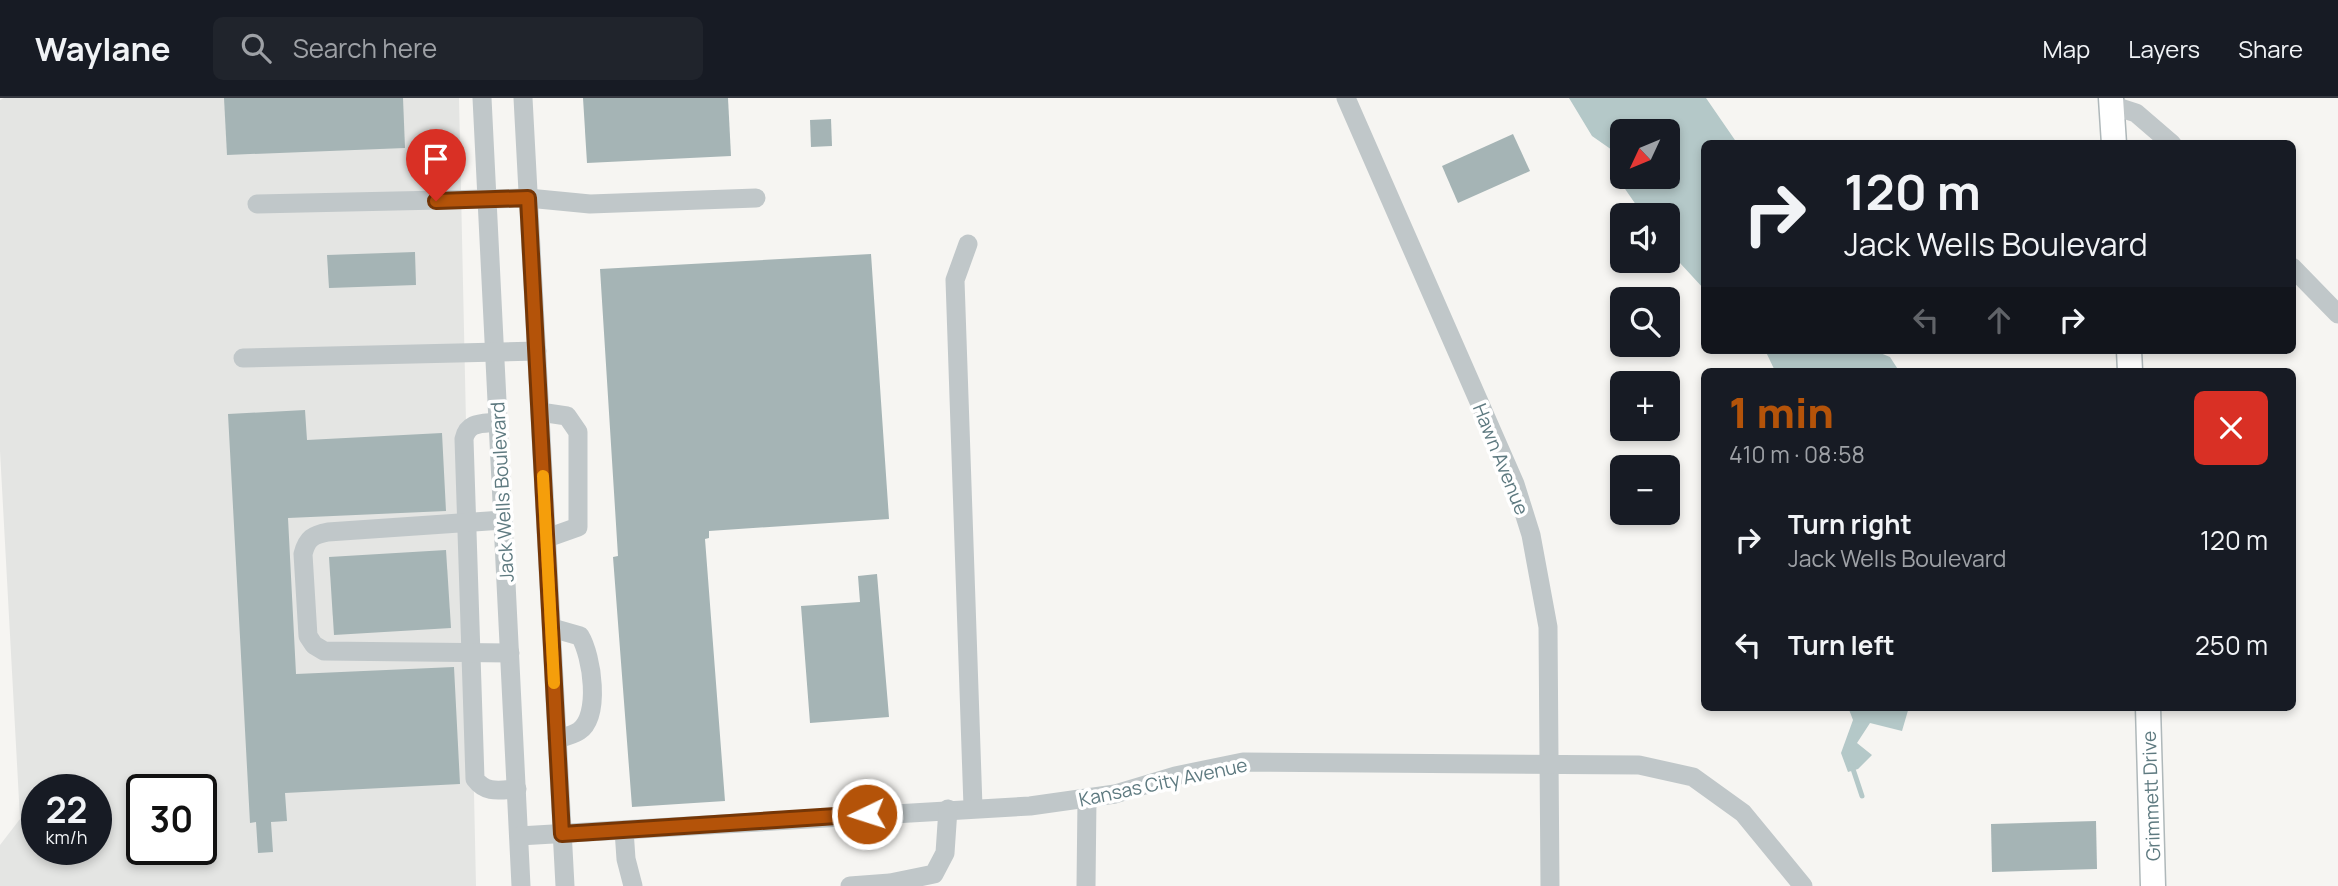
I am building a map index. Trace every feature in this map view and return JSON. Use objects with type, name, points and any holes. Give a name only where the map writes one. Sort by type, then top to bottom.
[{"type":"main road","points":[[2111,102],[2114,140]]},
{"type":"main road","name":"Grimmett Drive","points":[[2148,711],[2153,886]]},
{"type":"street","name":"Jack Wells Boulevard","points":[[482,98],[521,886]]},
{"type":"street","points":[[523,98],[565,886]]},
{"type":"street","name":"Hawn Avenue","points":[[1346,98],[1519,497],[1531,535],[1548,627],[1550,886]]},
{"type":"street","points":[[2111,102],[2136,113],[2167,140]]},
{"type":"street","points":[[257,204],[528,198],[590,204],[756,198]]},
{"type":"street","points":[[968,244],[955,280],[973,807]]},
{"type":"street","points":[[2296,271],[2338,314]]},
{"type":"street","points":[[243,358],[537,351]]},
{"type":"street","points":[[540,412],[568,416],[578,432],[578,527],[547,538]]},
{"type":"street","points":[[498,422],[473,425],[465,434],[475,779],[480,786],[491,791],[517,789]]},
{"type":"street","points":[[503,520],[328,532],[314,535],[305,543],[303,554],[308,636],[314,645],[324,651],[510,653]]},
{"type":"street","points":[[551,628],[580,636],[590,653],[592,713],[580,731],[557,739]]},
{"type":"street","name":"Kansas City Avenue","points":[[519,836],[973,807],[1030,806],[1087,799],[1243,762],[1639,765],[1693,777],[1743,813],[1803,886]]},
{"type":"street","points":[[1086,886],[1087,799]]},
{"type":"street","points":[[850,886],[939,880],[946,853],[948,809]]},
{"type":"street","points":[[624,830],[633,886]]},
{"type":"shaded area","points":[[459,98],[476,886],[0,886],[0,845],[20,819],[0,451],[0,100]]},
{"type":"shaded area","points":[[1569,98],[1706,98],[1735,140],[1701,140],[1701,286],[1680,263],[1680,203],[1635,203],[1625,189],[1680,189],[1680,119],[1610,119],[1610,149],[1592,136]]},
{"type":"shaded area","points":[[1767,354],[1883,354],[1890,357],[1897,368],[1774,368]]},
{"type":"shaded area","points":[[1850,711],[1908,711],[1902,731],[1870,723],[1857,743],[1872,755],[1858,769],[1848,772],[1841,753],[1853,720]]},
{"type":"building","points":[[224,98],[403,98],[405,148],[227,155]]},
{"type":"building","points":[[583,98],[728,98],[731,156],[587,163]]},
{"type":"building","points":[[831,119],[832,146],[811,147],[810,120]]},
{"type":"building","points":[[1513,134],[1530,171],[1458,203],[1442,166]]},
{"type":"building","points":[[415,252],[416,285],[329,288],[327,255]]},
{"type":"building","points":[[871,254],[889,519],[709,531],[709,538],[705,539],[725,801],[632,807],[613,557],[618,556],[600,269]]},
{"type":"building","points":[[305,410],[307,440],[442,433],[446,511],[288,518],[296,674],[454,667],[460,784],[285,793],[287,821],[271,822],[273,852],[258,853],[256,822],[250,823],[228,414]]},
{"type":"building","points":[[446,550],[451,628],[334,635],[329,557]]},
{"type":"building","points":[[877,574],[889,717],[810,723],[801,606],[860,602],[858,576]]},
{"type":"building","points":[[2096,821],[2097,869],[1992,872],[1991,824]]},
{"type":"waterway","points":[[1852,766],[1862,796]]},
{"type":"slow traffic","points":[[543,476],[554,683]]},
{"type":"route","points":[[436,201],[528,198],[562,834],[867,814]]}]
